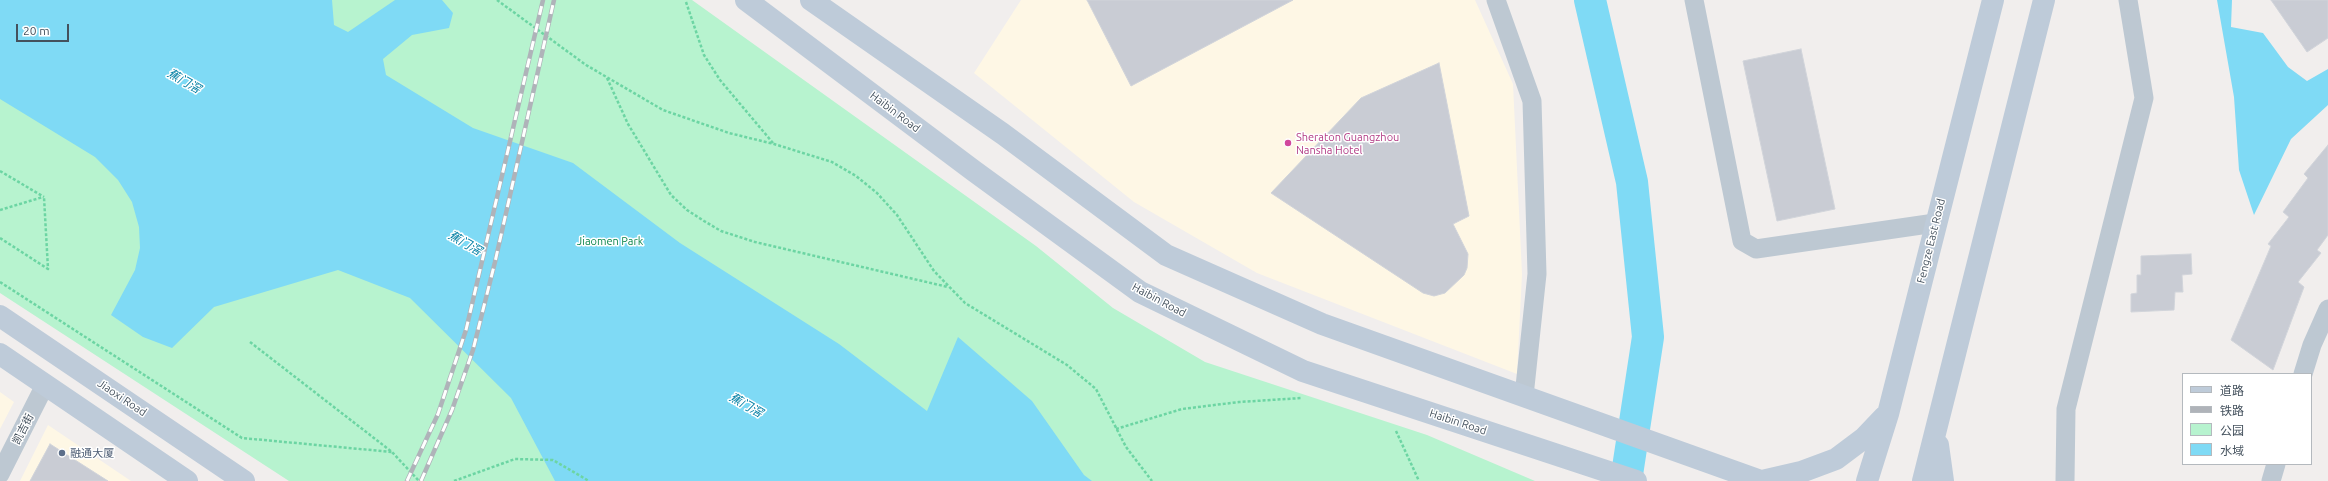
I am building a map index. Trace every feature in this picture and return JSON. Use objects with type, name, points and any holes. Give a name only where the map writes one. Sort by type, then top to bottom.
[{"type":"street","name":"Haibin Road","points":[[746,0],[974,171],[1140,292],[1303,371],[1636,481]]},
{"type":"street","points":[[811,0],[1003,134],[1166,256],[1322,324],[1762,481],[1801,472],[1836,459],[1864,438],[1888,414]]},
{"type":"street","points":[[1496,0],[1532,102],[1537,274],[1524,396]]},
{"type":"street","points":[[1694,0],[1742,241],[1756,250],[1935,224]]},
{"type":"street","name":"Fengze East Road","points":[[1867,481],[1888,414],[1993,0]]},
{"type":"street","points":[[1924,481],[2044,0]]},
{"type":"street","points":[[2065,481],[2066,409],[2144,98],[2128,0]]},
{"type":"street","points":[[2304,373],[2312,345],[2328,309]]},
{"type":"street","name":"Jiaoxi Road","points":[[0,316],[244,481]]},
{"type":"street","points":[[0,354],[187,481]]},
{"type":"street","name":"凯吉街","points":[[0,474],[45,385]]},
{"type":"street","points":[[1937,428],[1943,481]]},
{"type":"street","points":[[2271,481],[2276,465]]},
{"type":"path","points":[[497,0],[586,65],[663,110],[729,133],[774,144],[832,162],[856,176],[877,192],[897,215],[934,271],[965,303],[1067,365],[1096,389],[1126,447],[1152,481]]},
{"type":"path","points":[[686,2],[704,55],[720,80],[774,144]]},
{"type":"path","points":[[607,77],[628,124],[671,195],[687,210],[704,221],[721,231],[755,242],[948,287]]},
{"type":"path","points":[[0,171],[44,197]]},
{"type":"path","points":[[0,210],[44,197]]},
{"type":"path","points":[[0,238],[48,269],[44,197]]},
{"type":"path","points":[[0,282],[242,438],[392,452]]},
{"type":"path","points":[[250,342],[392,452],[419,481]]},
{"type":"path","points":[[1116,429],[1182,409],[1239,402],[1302,398]]},
{"type":"path","points":[[1396,431],[1419,481]]},
{"type":"path","points":[[454,481],[515,459],[553,460],[589,481]]},
{"type":"shaded area","name":"Sheraton Guangzhou Nansha Hotel","points":[[1021,0],[1475,0],[1513,84],[1522,274],[1517,374],[1257,273],[1134,202],[974,73]]},
{"type":"shaded area","points":[[0,392],[14,402],[0,429]]},
{"type":"shaded area","name":"融通大厦","points":[[48,425],[131,481],[20,481]]},
{"type":"green space","name":"Jiaomen Park","points":[[0,0],[692,0],[1036,246],[1113,308],[1205,362],[1427,435],[1535,481],[289,481],[0,293]]},
{"type":"water","name":"蕉门滘","points":[[0,0],[332,0],[334,25],[348,32],[395,0],[442,0],[453,13],[449,28],[412,35],[383,59],[386,75],[473,128],[573,163],[680,243],[839,344],[927,411],[958,337],[1032,401],[1084,475],[1092,481],[555,481],[511,398],[410,298],[338,270],[214,307],[172,348],[143,337],[111,315],[135,270],[140,248],[139,227],[132,202],[118,180],[95,157],[0,99]]},
{"type":"water","points":[[2217,0],[2232,0],[2231,27],[2263,33],[2288,67],[2307,81],[2328,69],[2328,105],[2291,139],[2254,215],[2239,170],[2234,97]]},
{"type":"building","points":[[1087,0],[1293,0],[1131,86]]},
{"type":"building","points":[[2271,0],[2328,0],[2328,38],[2307,52]]},
{"type":"building","points":[[1801,49],[1835,209],[1777,221],[1743,61]]},
{"type":"building","points":[[1439,63],[1469,216],[1453,224],[1468,254],[1467,268],[1464,275],[1445,293],[1434,296],[1423,293],[1271,193],[1361,98]]},
{"type":"building","points":[[2328,145],[2328,235],[2317,250],[2321,253],[2298,282],[2304,287],[2273,370],[2231,340],[2271,246],[2268,244],[2289,217],[2283,212],[2308,178],[2304,174]]},
{"type":"building","points":[[2191,254],[2192,274],[2182,275],[2183,292],[2175,292],[2174,310],[2131,312],[2131,294],[2137,293],[2137,275],[2141,275],[2141,256]]},
{"type":"building","points":[[50,444],[108,481],[30,481]]},
{"type":"waterway","points":[[1590,0],[1632,182],[1648,337],[1626,481]]},
{"type":"railway","points":[[407,481],[438,414],[466,330],[543,0]]},
{"type":"railway","points":[[421,481],[452,410],[473,350],[495,262],[554,0]]},
{"type":"place","name":"Sheraton Guangzhou Nansha Hotel","points":[[1288,143]]},
{"type":"place","name":"融通大厦","points":[[62,453]]}]
